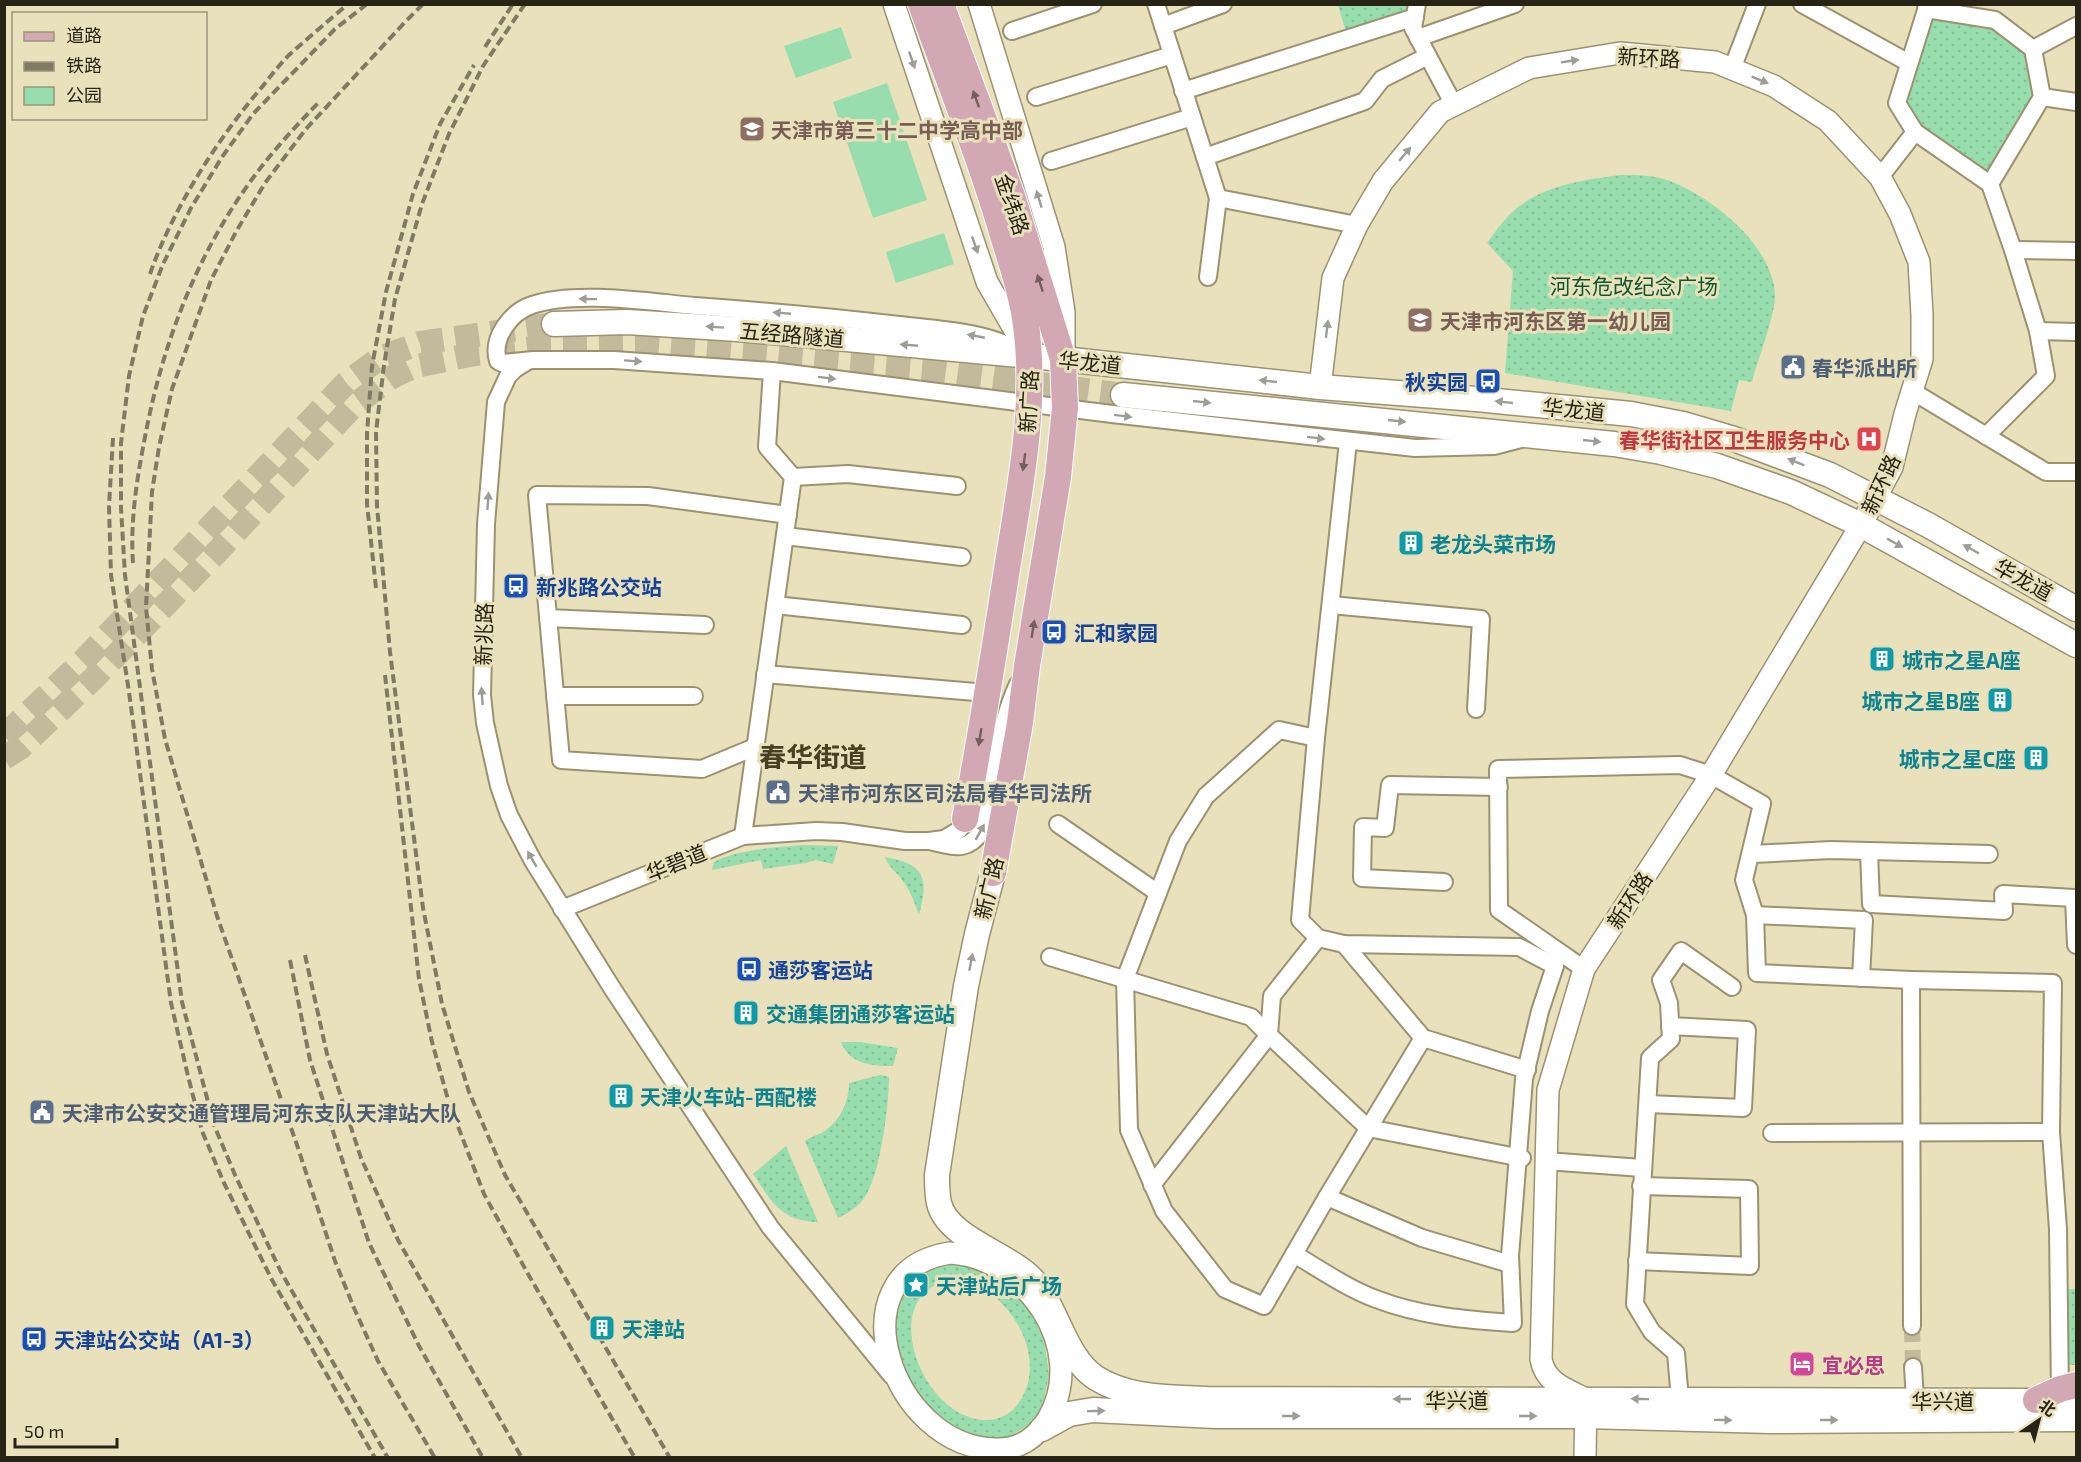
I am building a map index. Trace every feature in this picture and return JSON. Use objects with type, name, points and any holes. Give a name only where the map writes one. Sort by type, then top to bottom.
[{"type":"main road","name":"金纬路","points":[[921,4],[993,200],[1019,290],[1030,356]]},
{"type":"main road","name":"金纬路","points":[[941,4],[1012,196],[1063,359],[1065,408]]},
{"type":"main road","name":"五经路隧道","points":[[554,324],[627,322],[676,324],[1030,356]]},
{"type":"main road","name":"华龙道","points":[[1030,356],[1320,387],[1631,414],[1673,422],[1734,439],[1795,461],[1876,497],[2076,609]]},
{"type":"main road","name":"新广路","points":[[965,819],[1025,458],[1030,404],[1030,356]]},
{"type":"main road","points":[[1123,394],[1614,444],[1717,465],[1791,492],[1861,525],[2076,645]]},
{"type":"main road","name":"新广路","points":[[937,1191],[942,1139],[963,1020],[966,986],[993,873],[1020,723],[1058,477],[1065,408]]},
{"type":"main road","points":[[2024,615],[2049,639],[2076,659]]},
{"type":"main road","points":[[963,1020],[965,1050],[963,1081],[946,1185],[951,1205],[956,1213],[974,1229],[1019,1253],[1045,1275],[1063,1304],[1089,1356],[1106,1370],[1143,1381],[1245,1389],[1304,1399]]},
{"type":"main road","name":"华兴道","points":[[937,1191],[943,1214],[954,1226],[966,1237],[1005,1258],[1033,1280],[1048,1303],[1078,1361],[1091,1374],[1108,1385],[1142,1395],[1586,1407],[1770,1421],[2076,1419]]},
{"type":"main road","name":"华兴道","points":[[1042,1429],[1069,1414],[1093,1410],[1215,1416],[1586,1407],[1680,1400],[1916,1400],[2062,1395]]},
{"type":"street","name":"新广路","points":[[894,4],[987,282],[1030,356]]},
{"type":"street","name":"新广路","points":[[979,4],[1054,247],[1064,312],[1063,359]]},
{"type":"street","points":[[1012,31],[1093,4]]},
{"type":"street","points":[[1156,4],[1218,198],[1208,277]]},
{"type":"street","points":[[1162,26],[1223,4]]},
{"type":"street","points":[[1418,38],[1515,4]]},
{"type":"street","points":[[1732,69],[1757,4]]},
{"type":"street","points":[[1802,4],[1909,63]]},
{"type":"street","points":[[1986,436],[2046,376],[2038,331],[1990,184],[1915,132],[1897,103],[1927,7],[1995,20],[2034,49],[2042,97],[1990,184]]},
{"type":"street","points":[[1184,91],[1416,11],[1413,28],[1454,105]]},
{"type":"street","points":[[2034,49],[2076,26]]},
{"type":"street","name":"新环路","points":[[1320,387],[1333,278],[1358,225],[1383,181],[1440,112],[1529,68],[1620,53],[1715,62],[1773,86],[1828,121],[1880,177],[1900,214],[1919,262],[1922,359],[1892,467],[1861,525],[1712,775],[1584,969],[1548,1090],[1541,1359],[1543,1368],[1552,1381],[1586,1407]]},
{"type":"street","points":[[1036,98],[1172,55]]},
{"type":"street","points":[[1205,157],[1365,101],[1382,79],[1428,56]]},
{"type":"street","points":[[2042,97],[2076,102]]},
{"type":"street","points":[[1051,161],[1192,117]]},
{"type":"street","points":[[1880,177],[1915,132]]},
{"type":"street","points":[[1218,198],[1358,225]]},
{"type":"street","points":[[2013,250],[2076,251]]},
{"type":"street","points":[[1030,356],[1005,343],[951,331],[789,313],[574,298],[533,304],[521,310],[504,327],[496,355],[498,361],[514,363],[533,360],[614,360],[772,371],[1030,404],[1415,448],[1494,446],[1534,435]]},
{"type":"street","points":[[2038,331],[2076,332]]},
{"type":"street","name":"新兆路","points":[[533,360],[523,363],[508,376],[496,402],[486,524],[482,695],[485,723],[496,775],[509,815],[532,861],[562,909],[770,1227],[899,1385]]},
{"type":"street","points":[[743,836],[793,477],[767,447],[772,371]]},
{"type":"street","points":[[1912,391],[2046,472],[2076,471]]},
{"type":"street","points":[[1294,1254],[1377,1300],[1447,1318],[1513,1323],[1510,1264],[1527,1070],[1540,1011],[1555,966],[1519,946],[1344,944],[1318,938],[1300,920],[1316,738],[1348,442]]},
{"type":"street","points":[[793,477],[848,474],[957,486]]},
{"type":"street","points":[[755,747],[702,769],[561,760],[537,495],[648,496],[788,515]]},
{"type":"street","points":[[785,536],[962,557]]},
{"type":"street","points":[[775,605],[962,625]]},
{"type":"street","points":[[1331,605],[1481,619],[1476,709]]},
{"type":"street","points":[[548,618],[705,625]]},
{"type":"street","points":[[929,842],[960,848],[975,841],[983,830],[1002,730],[1011,698],[1027,666]]},
{"type":"street","points":[[765,674],[987,693]]},
{"type":"street","points":[[555,696],[694,696]]},
{"type":"street","points":[[1316,738],[1278,730],[1206,796],[1178,841],[1125,979],[1129,1130],[1164,1211],[1225,1289],[1264,1306],[1423,1038]]},
{"type":"street","points":[[1584,969],[1499,910],[1498,768],[1680,765],[1712,775],[1762,804],[1744,880],[1755,915],[1757,973],[2053,983],[2051,1132],[2058,1229],[2062,1395]]},
{"type":"street","points":[[1444,882],[1362,878],[1363,827],[1385,828],[1390,785],[1499,787]]},
{"type":"street","points":[[929,842],[944,839],[959,830],[965,819]]},
{"type":"street","points":[[1059,824],[1158,893]]},
{"type":"street","name":"华碧道","points":[[562,909],[743,836],[795,831],[842,832],[905,842],[929,842]]},
{"type":"street","points":[[1753,854],[1832,850],[1989,854]]},
{"type":"street","points":[[1869,851],[1871,904],[2004,911],[2004,894],[2074,898],[2076,945]]},
{"type":"street","points":[[1755,915],[1864,920],[1861,978]]},
{"type":"street","points":[[1152,1185],[1269,1035],[1272,996],[1318,938]]},
{"type":"street","points":[[1344,944],[1423,1038],[1527,1070]]},
{"type":"street","points":[[1680,1400],[1676,1353],[1652,1332],[1635,1304],[1650,1058],[1671,1039],[1669,1004],[1661,980],[1681,951],[1732,987]]},
{"type":"street","points":[[1050,957],[1251,1017],[1368,1128],[1520,1157]]},
{"type":"street","points":[[1911,980],[1912,1326]]},
{"type":"street","points":[[1648,1104],[1743,1108],[1748,1030],[1670,1026]]},
{"type":"street","points":[[1772,1133],[2051,1132]]},
{"type":"street","points":[[1546,1161],[1642,1168]]},
{"type":"street","points":[[1637,1262],[1750,1266],[1749,1189],[1641,1186]]},
{"type":"street","points":[[1327,1197],[1422,1238],[1510,1264]]},
{"type":"street","points":[[957,1253],[978,1257],[1006,1272],[1025,1289],[1046,1316],[1055,1337],[1061,1361],[1061,1381],[1051,1413],[1042,1429],[1022,1444],[980,1453],[941,1432],[920,1414],[899,1385],[890,1359],[886,1336],[889,1306],[897,1284],[915,1265],[938,1255],[957,1253]]},
{"type":"street","points":[[1913,1367],[1916,1400]]},
{"type":"street","points":[[1585,1458],[1586,1407]]},
{"type":"green space","points":[[1338,5],[1415,5],[1413,15],[1347,35]]},
{"type":"green space","points":[[1930,14],[1989,17],[2035,48],[2043,98],[1988,180],[1893,110]]},
{"type":"green space","points":[[841,27],[852,58],[796,78],[784,46]]},
{"type":"green space","points":[[887,83],[927,200],[873,218],[833,102]]},
{"type":"green space","name":"河东危改纪念广场","points":[[1621,175],[1658,178],[1687,189],[1738,225],[1763,258],[1771,276],[1775,294],[1773,313],[1752,382],[1739,380],[1731,411],[1505,373],[1513,271],[1487,243],[1501,224],[1530,199],[1554,188],[1580,181]]},
{"type":"green space","points":[[944,233],[954,264],[896,283],[886,252]]},
{"type":"green space","points":[[802,845],[838,846],[833,864],[815,860],[763,869],[761,860],[712,870],[714,862],[734,854]]},
{"type":"green space","points":[[885,857],[909,864],[921,875],[924,891],[919,915],[907,888]]},
{"type":"green space","points":[[841,1042],[860,1042],[898,1048],[893,1066],[876,1065],[855,1059]]},
{"type":"green space","points":[[880,1075],[889,1077],[889,1090],[878,1161],[868,1192],[861,1202],[838,1218],[805,1141],[824,1132],[836,1121],[846,1103],[849,1083]]},
{"type":"green space","points":[[786,1146],[818,1222],[805,1221],[786,1214],[772,1201],[753,1174]]},
{"type":"green space","points":[[951,1262],[988,1270],[1024,1300],[1044,1338],[1049,1375],[1044,1400],[1040,1410],[1029,1424],[1014,1434],[1005,1438],[986,1440],[945,1425],[915,1395],[900,1359],[896,1333],[897,1314],[908,1284],[932,1265]],"holes":[[[954,1280],[973,1284],[991,1294],[1007,1308],[1019,1326],[1027,1345],[1030,1366],[1027,1386],[1018,1404],[1000,1418],[991,1420],[963,1415],[942,1400],[926,1379],[915,1354],[911,1329],[916,1306],[929,1289]]]},
{"type":"green space","points":[[2067,1289],[2076,1289],[2076,1365],[2068,1365]]},
{"type":"tunnel","points":[[4,736],[86,658],[346,383],[380,358],[420,343],[554,324]]},
{"type":"tunnel","points":[[4,758],[20,748],[94,678],[217,552],[354,405],[392,377],[415,366],[475,354],[543,347],[636,345],[937,370],[1123,395]]},
{"type":"tunnel","points":[[1912,1326],[1913,1367]]},
{"type":"railway","points":[[150,274],[159,250],[184,200],[213,152],[245,107],[285,59],[348,4]]},
{"type":"railway","points":[[367,4],[335,29],[253,114],[222,157],[191,208],[163,264],[143,316],[129,376],[121,443],[121,508],[125,575],[182,1002],[214,1125],[281,1272],[388,1458]]},
{"type":"railway","points":[[423,4],[306,129],[265,183],[211,280],[172,389],[159,447],[152,492],[146,607],[152,669],[165,739],[217,916],[335,1261],[378,1361],[435,1458]]},
{"type":"railway","points":[[485,47],[513,4]]},
{"type":"railway","points":[[525,4],[483,66],[449,134],[422,204],[395,299],[376,432],[377,506],[390,652],[423,908],[442,1004],[469,1092],[505,1175],[670,1458]]},
{"type":"railway","points":[[376,588],[367,504],[367,433],[372,366],[386,292],[413,194],[440,124],[474,65]]},
{"type":"railway","points":[[133,563],[132,531],[139,468],[161,369],[183,304],[197,272],[230,211],[266,161],[318,103]]},
{"type":"railway","points":[[113,438],[109,506],[111,575],[171,1003],[202,1131],[224,1183],[272,1280],[375,1458]]},
{"type":"railway","points":[[385,675],[419,979],[432,1042],[449,1103],[484,1194],[635,1458]]},
{"type":"railway","points":[[305,955],[327,1054],[361,1158],[398,1240],[522,1458]]},
{"type":"railway","points":[[290,960],[310,1060],[369,1243],[419,1346],[483,1458]]},
{"type":"place","name":"天津市第三十二中学高中部","points":[[752,129]]},
{"type":"place","name":"天津市河东区第一幼儿园","points":[[1420,320]]},
{"type":"place","name":"春华派出所","points":[[1793,367]]},
{"type":"place","name":"秋实园","points":[[1488,381]]},
{"type":"place","name":"春华街社区卫生服务中心","points":[[1869,439]]},
{"type":"place","name":"老龙头菜市场","points":[[1411,543]]},
{"type":"place","name":"新兆路公交站","points":[[516,586]]},
{"type":"place","name":"汇和家园","points":[[1054,632]]},
{"type":"place","name":"城市之星A座","points":[[1882,659]]},
{"type":"place","name":"城市之星B座","points":[[2000,700]]},
{"type":"place","name":"城市之星C座","points":[[2036,758]]},
{"type":"place","name":"天津市河东区司法局春华司法所","points":[[778,792]]},
{"type":"place","name":"通莎客运站","points":[[749,969]]},
{"type":"place","name":"交通集团通莎客运站","points":[[746,1013]]},
{"type":"place","name":"天津火车站-西配楼","points":[[621,1096]]},
{"type":"place","name":"天津市公安交通管理局河东支队天津站大队","points":[[42,1112]]},
{"type":"place","name":"天津站后广场","points":[[916,1285]]},
{"type":"place","name":"天津站","points":[[602,1328]]},
{"type":"place","name":"天津站公交站（A1-3）","points":[[34,1339]]},
{"type":"place","name":"宜必思","points":[[1802,1364]]},
{"type":"district","name":"春华街道","points":[[813,756]]}]
